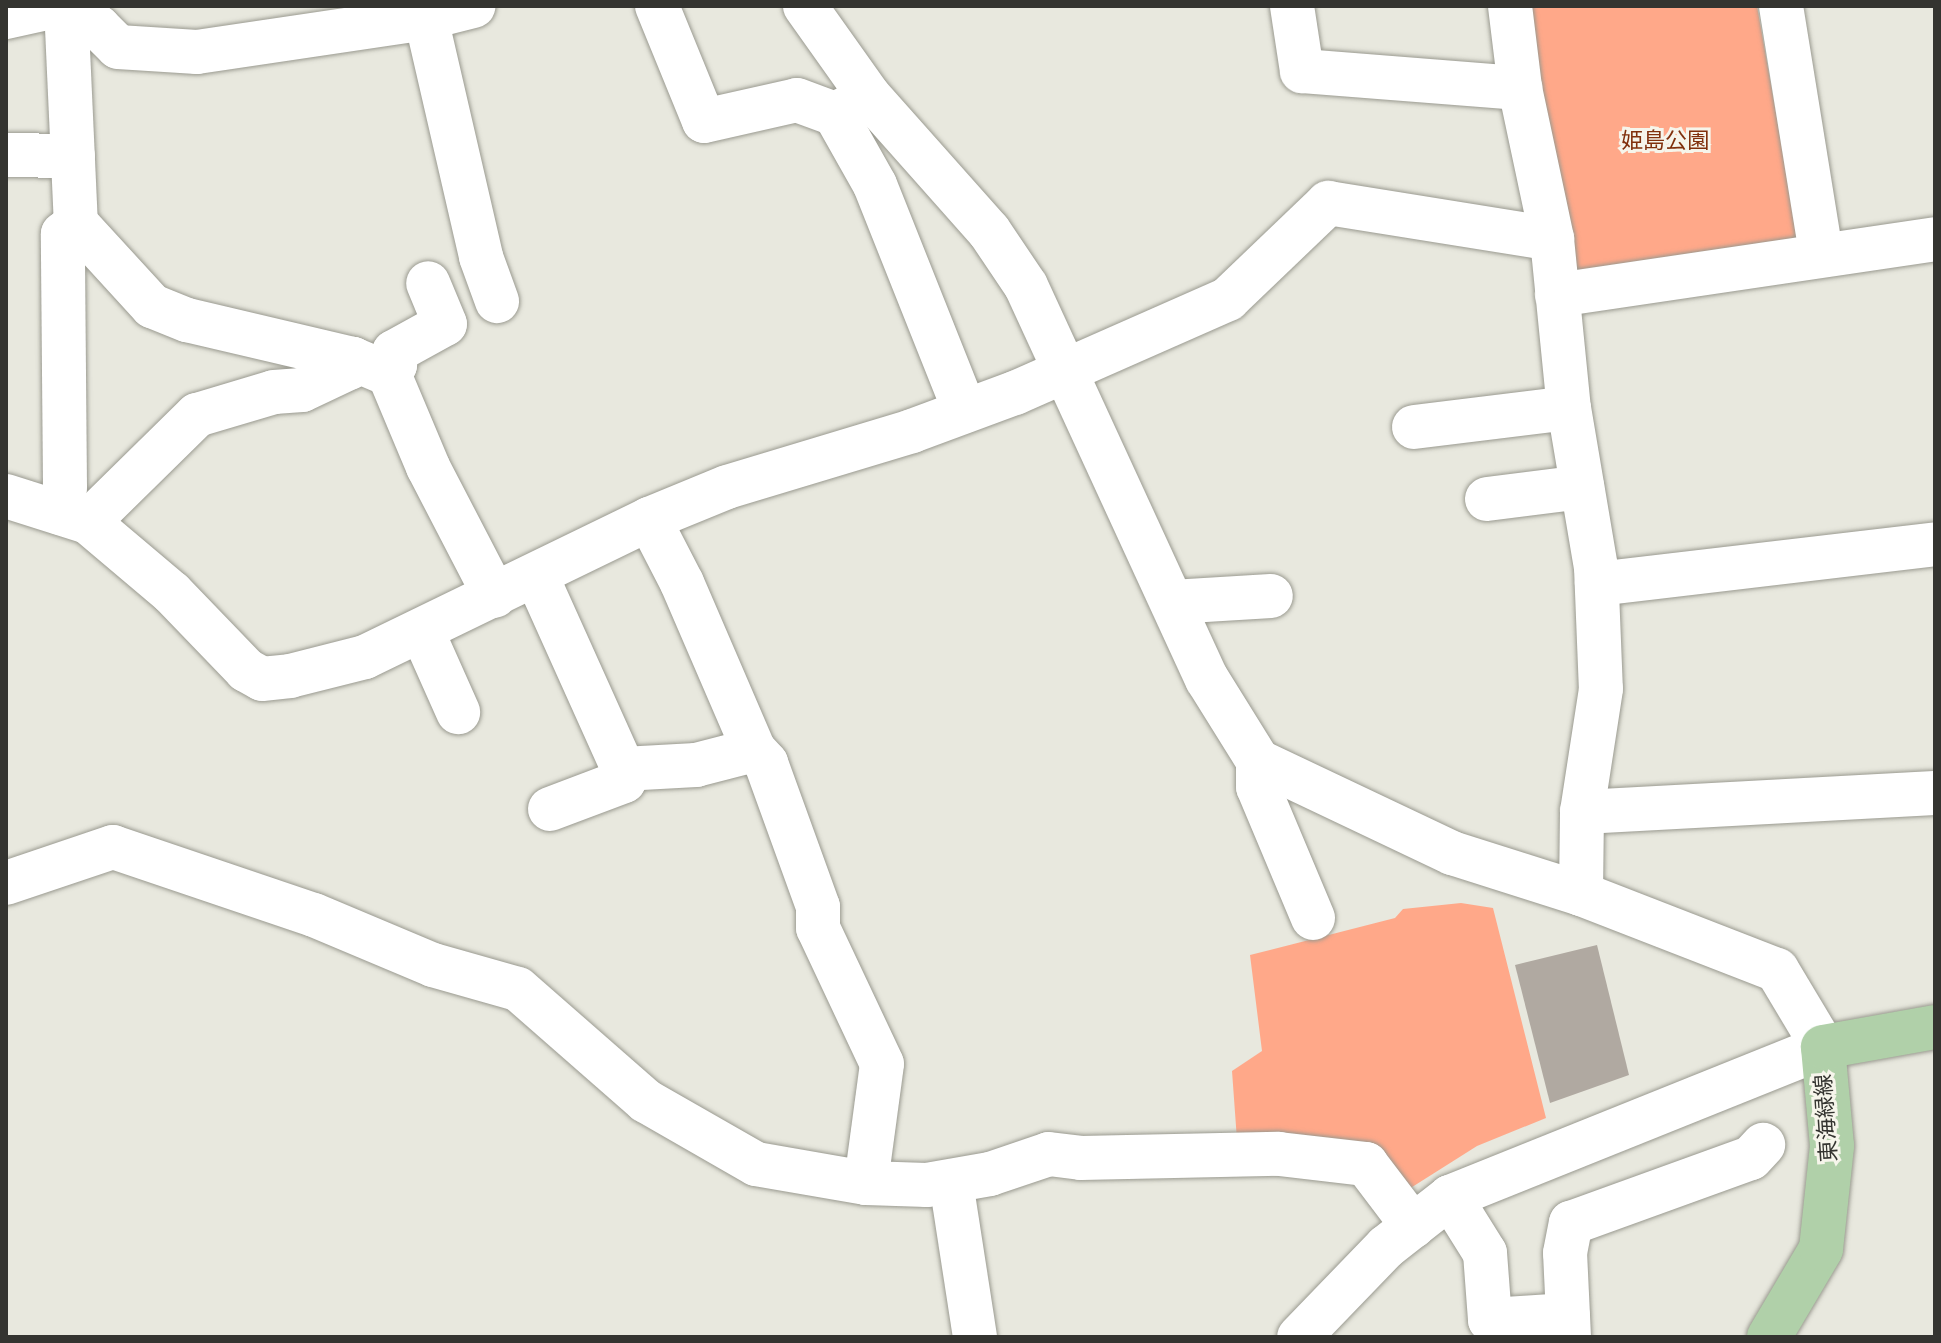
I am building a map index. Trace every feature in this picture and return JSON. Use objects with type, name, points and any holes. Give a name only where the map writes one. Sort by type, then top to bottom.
[{"type":"main road","name":"東海緑線","points":[[1769,1337],[1821,1249],[1832,1146],[1823,1047],[1935,1027]]},
{"type":"street","points":[[6,17],[63,10],[98,27],[118,47],[197,52],[426,18],[473,6]]},
{"type":"street","points":[[657,6],[704,121],[797,100],[852,105],[989,231],[1026,286],[1067,369],[1207,679],[1258,761],[1258,787],[1313,918]]},
{"type":"street","points":[[805,6],[852,105],[875,185],[965,411]]},
{"type":"street","points":[[1292,6],[1302,71],[1520,88]]},
{"type":"street","points":[[1510,6],[1520,88],[1552,239],[1569,408],[1597,584],[1601,689],[1582,812],[1581,894]]},
{"type":"street","points":[[1781,6],[1819,240]]},
{"type":"street","points":[[63,10],[76,223],[152,306],[187,320],[371,366],[495,596]]},
{"type":"street","points":[[426,18],[481,257],[497,301]]},
{"type":"street","points":[[6,155],[73,156]]},
{"type":"street","points":[[6,496],[74,518],[172,593],[246,670],[262,679],[341,665],[422,631],[649,519],[727,487],[965,411],[1228,299],[1328,203],[1552,239]]},
{"type":"street","points":[[74,518],[65,487],[63,234],[76,223]]},
{"type":"street","points":[[1557,295],[1935,239]]},
{"type":"street","points":[[74,518],[197,415],[274,392],[302,390],[349,368],[395,365],[394,352],[445,324],[428,283]]},
{"type":"street","points":[[1414,427],[1569,408]]},
{"type":"street","points":[[1487,499],[1582,487]]},
{"type":"street","points":[[649,519],[682,583],[754,750],[766,763],[818,907],[818,928],[882,1064],[866,1183]]},
{"type":"street","points":[[1597,584],[1935,544]]},
{"type":"street","points":[[536,575],[623,769],[624,781],[550,809]]},
{"type":"street","points":[[1172,602],[1271,596]]},
{"type":"street","points":[[422,631],[458,712]]},
{"type":"street","points":[[623,769],[696,765],[754,750]]},
{"type":"street","points":[[1258,761],[1452,853],[1581,894],[1777,970],[1823,1047],[1450,1197],[1413,1226],[1299,1337]]},
{"type":"street","points":[[1582,812],[1935,793]]},
{"type":"street","points":[[6,883],[113,847],[300,910],[433,965],[518,989],[646,1101],[756,1164],[866,1183],[951,1182],[1049,1154],[1081,1158],[1279,1154],[1366,1164],[1413,1226]]},
{"type":"street","points":[[1450,1197],[1485,1253],[1490,1320],[1568,1326],[1565,1253],[1571,1223],[1751,1158],[1763,1145]]},
{"type":"street","points":[[951,1182],[975,1337]]},
{"type":"green space","name":"姫島公園","points":[[1528,6],[1757,6],[1799,243],[1571,283]]},
{"type":"green space","points":[[1461,903],[1493,908],[1546,1118],[1477,1146],[1409,1189],[1237,1140],[1232,1071],[1262,1051],[1250,955],[1395,918],[1403,909]]},
{"type":"building","points":[[1597,945],[1629,1075],[1550,1103],[1515,965]]}]
